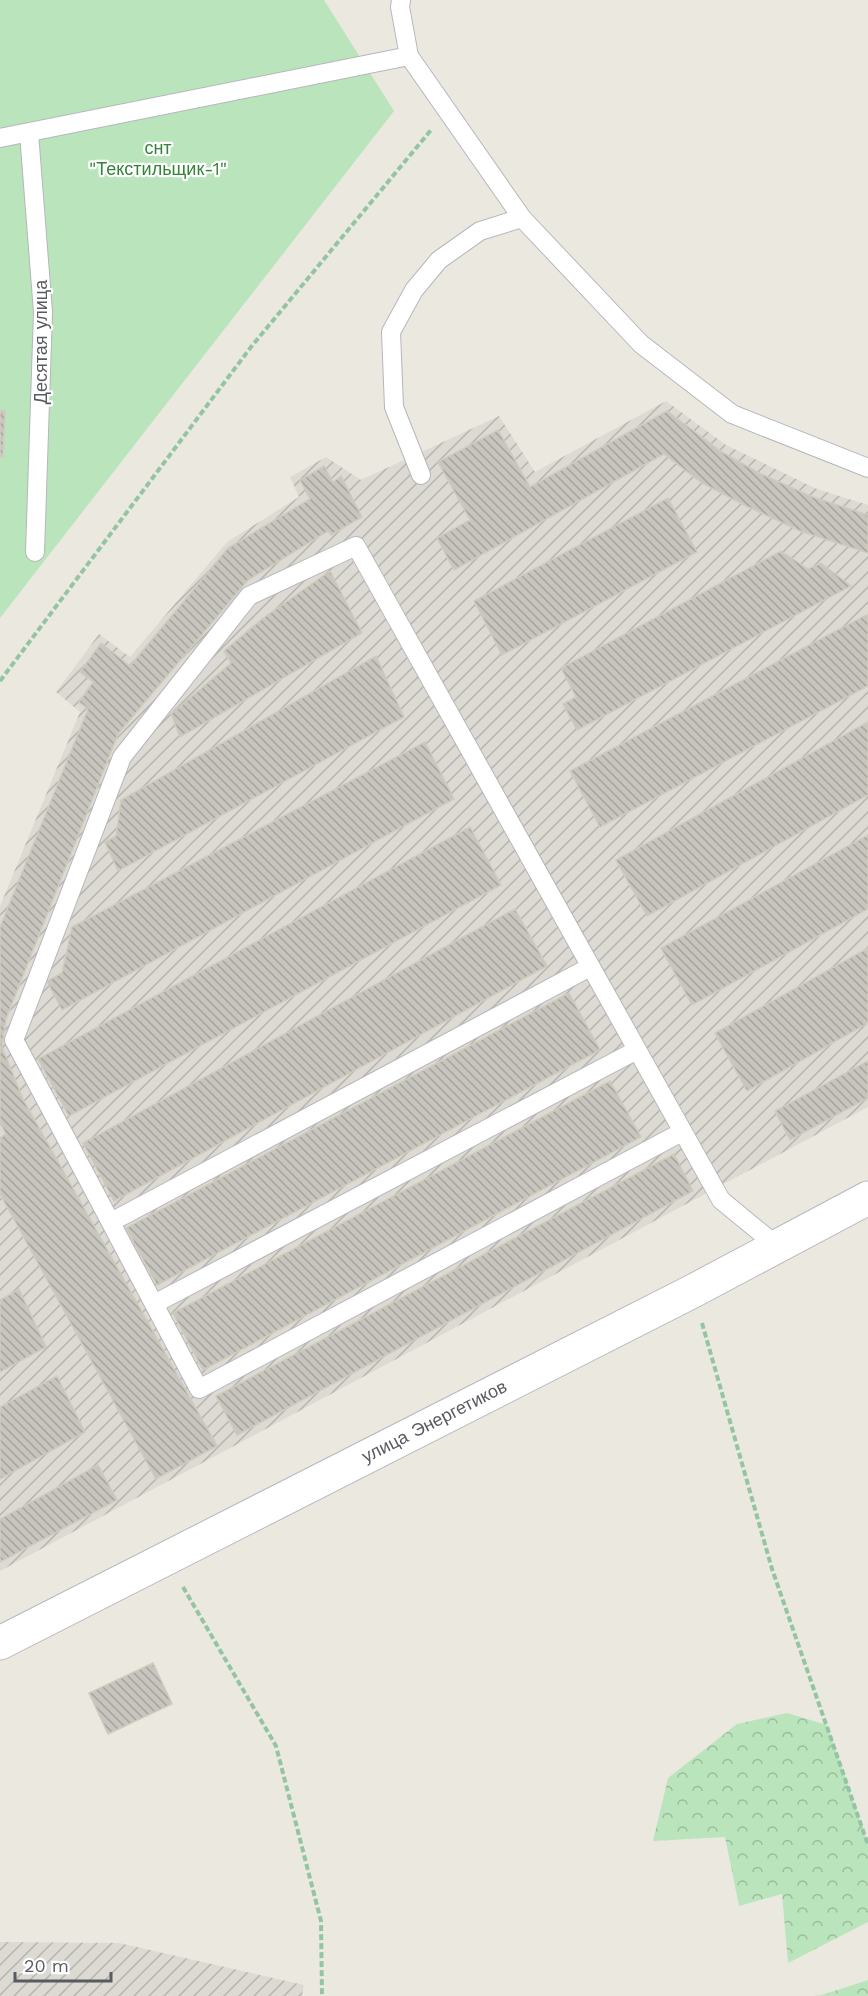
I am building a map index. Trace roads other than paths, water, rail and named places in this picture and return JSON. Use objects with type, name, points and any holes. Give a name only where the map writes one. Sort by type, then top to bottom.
[{"type":"main road","name":"улица Энергетиков","points":[[0,1643],[693,1291],[868,1198]]},
{"type":"lane","points":[[401,0],[400,7],[409,56],[447,111],[522,218],[641,344],[732,414],[868,468]]},
{"type":"lane","points":[[0,138],[409,56]]},
{"type":"lane","name":"Десятая улица","points":[[29,133],[44,312],[34,552]]},
{"type":"lane","points":[[421,475],[394,407],[391,332],[414,290],[439,260],[480,231],[522,218]]},
{"type":"lane","points":[[682,1132],[199,1389],[14,1040],[122,757],[249,596],[356,546],[721,1200],[777,1246]]},
{"type":"lane","points":[[111,1222],[590,967]]},
{"type":"lane","points":[[154,1304],[636,1050]]},
{"type":"park label","name":"снт \"Текстильщик-1\"","points":[[158,157]]}]
